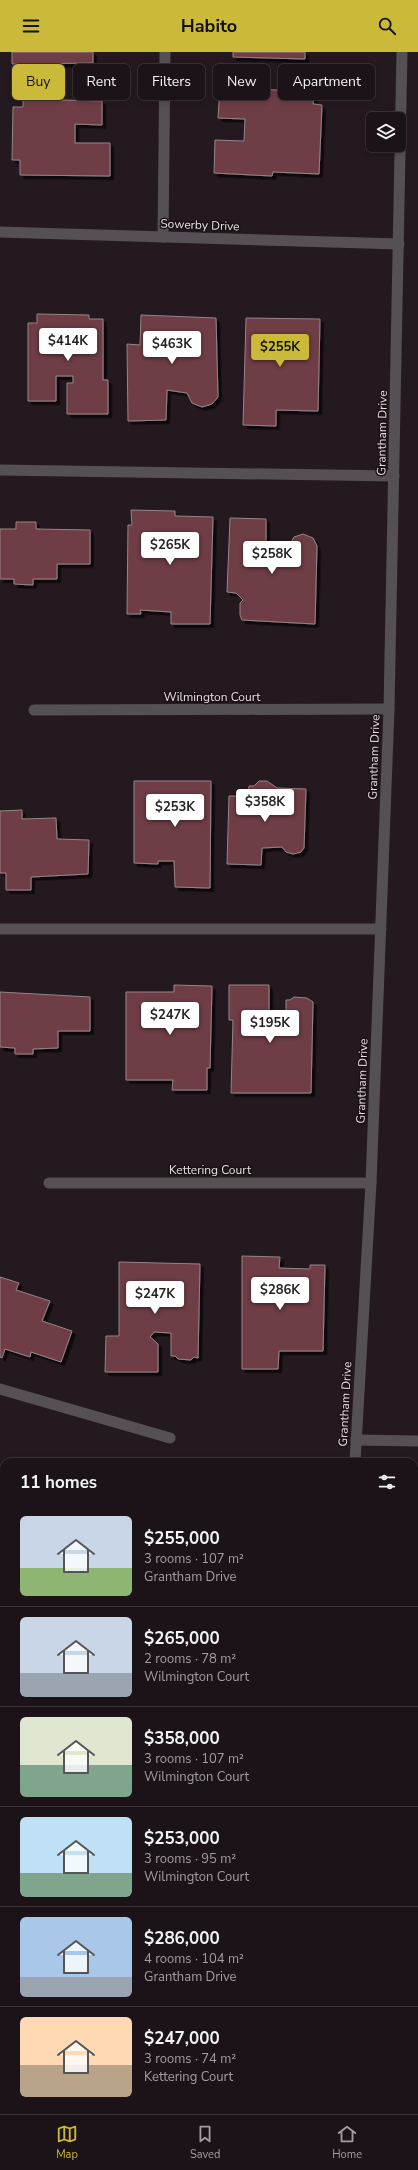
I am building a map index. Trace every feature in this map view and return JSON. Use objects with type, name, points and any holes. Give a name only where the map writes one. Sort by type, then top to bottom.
[{"type":"street","points":[[163,236],[165,52]]},
{"type":"street","name":"Grantham Drive","points":[[355,1458],[371,1183],[389,709],[399,244],[399,93],[402,52]]},
{"type":"street","name":"Sowerby Drive","points":[[0,232],[399,244]]},
{"type":"street","points":[[0,470],[394,476]]},
{"type":"street","name":"Wilmington Court","points":[[34,710],[389,709]]},
{"type":"street","points":[[0,929],[381,929]]},
{"type":"street","name":"Kettering Court","points":[[49,1183],[371,1183]]},
{"type":"street","points":[[0,1389],[170,1438]]},
{"type":"street","points":[[356,1440],[418,1441]]},
{"type":"building","points":[[12,52],[93,52],[93,63],[12,64]]},
{"type":"building","points":[[233,52],[305,52],[305,59],[233,57]]},
{"type":"building","points":[[270,90],[278,90],[278,100],[313,100],[313,104],[322,105],[319,174],[273,172],[272,176],[214,173],[215,140],[244,141],[245,119],[218,118],[219,100],[270,100]]},
{"type":"building","points":[[23,100],[102,101],[102,125],[75,124],[75,143],[110,143],[110,176],[20,175],[20,160],[12,160],[13,107],[23,107]]},
{"type":"building","points":[[37,314],[89,315],[89,319],[103,319],[103,380],[108,380],[108,414],[67,414],[67,383],[73,383],[73,376],[56,376],[56,401],[28,401],[28,323],[37,323]]},
{"type":"building","points":[[141,315],[216,318],[218,397],[212,404],[202,407],[192,403],[187,393],[167,390],[166,420],[128,421],[127,344],[140,345]]},
{"type":"building","points":[[246,318],[320,319],[318,411],[276,410],[276,426],[243,425]]},
{"type":"building","points":[[131,510],[175,511],[175,516],[213,517],[210,624],[171,624],[171,612],[140,610],[141,614],[127,614],[128,525],[132,525]]},
{"type":"building","points":[[230,518],[266,519],[266,547],[288,548],[294,537],[303,534],[313,538],[317,546],[315,624],[242,620],[240,615],[240,603],[243,600],[236,593],[227,592]]},
{"type":"building","points":[[16,522],[36,522],[36,529],[90,530],[90,564],[57,564],[57,579],[33,579],[33,585],[14,584],[14,579],[0,579],[0,529],[16,529]]},
{"type":"building","points":[[134,781],[211,781],[210,888],[175,887],[174,861],[158,861],[158,864],[134,863]]},
{"type":"building","points":[[259,781],[267,781],[277,788],[306,789],[304,848],[301,852],[293,854],[286,852],[282,847],[262,848],[261,865],[227,864],[229,796],[248,796],[249,786],[254,786]]},
{"type":"building","points":[[22,810],[22,819],[56,818],[57,839],[89,840],[88,874],[31,877],[31,890],[6,890],[6,873],[0,873],[0,811]]},
{"type":"building","points":[[174,985],[212,986],[210,1068],[207,1068],[207,1090],[172,1090],[173,1080],[126,1080],[126,992],[174,992]]},
{"type":"building","points":[[229,985],[269,985],[269,1025],[286,1026],[286,1000],[290,1000],[294,997],[307,998],[313,1002],[311,1093],[231,1093],[233,1020],[229,1020]]},
{"type":"building","points":[[0,992],[90,997],[90,1031],[58,1031],[58,1048],[33,1049],[33,1054],[15,1054],[15,1048],[0,1047]]},
{"type":"building","points":[[242,1256],[280,1257],[279,1268],[310,1269],[310,1265],[325,1265],[323,1351],[279,1351],[278,1369],[242,1369]]},
{"type":"building","points":[[119,1262],[200,1264],[198,1358],[194,1357],[191,1360],[178,1359],[175,1356],[171,1356],[171,1333],[154,1332],[150,1337],[158,1344],[158,1372],[105,1372],[106,1336],[119,1336]]},
{"type":"building","points":[[0,1277],[19,1283],[16,1290],[50,1301],[42,1321],[72,1331],[61,1362],[31,1352],[30,1357],[5,1349],[2,1358],[0,1357]]}]
